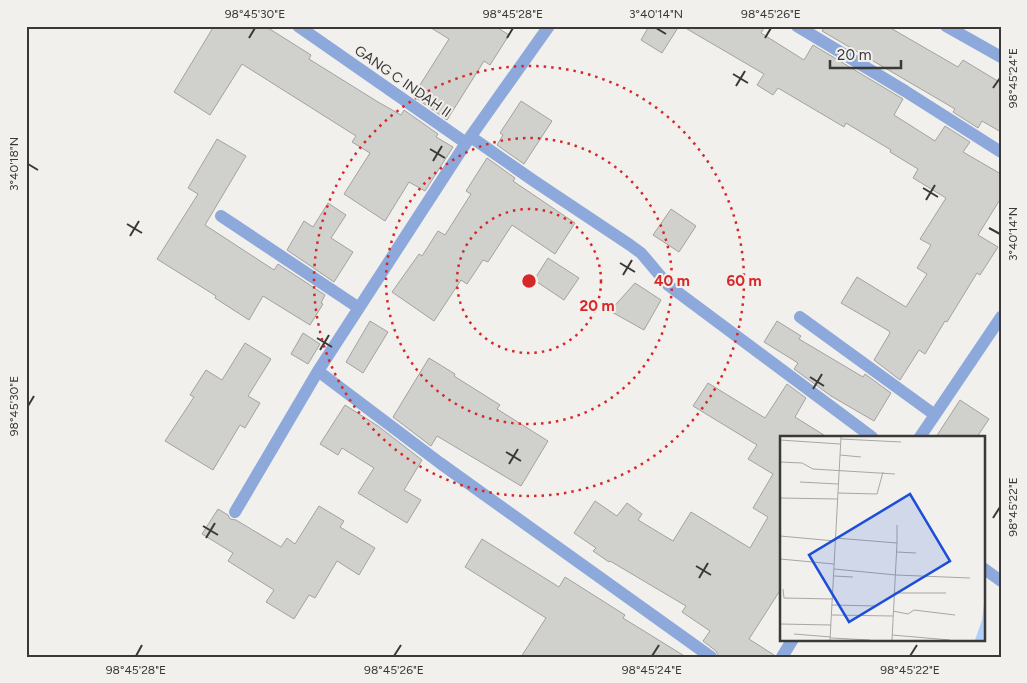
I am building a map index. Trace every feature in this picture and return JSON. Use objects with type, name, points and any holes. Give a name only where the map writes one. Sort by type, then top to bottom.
[{"type":"street","name":"GANG C INDAH II","points":[[298,26],[468,140],[630,245],[641,253],[668,285],[871,436]]},
{"type":"street","points":[[235,512],[318,371],[468,140],[549,26]]},
{"type":"street","points":[[797,26],[1001,152]]},
{"type":"street","points":[[946,26],[1001,57]]},
{"type":"street","points":[[221,216],[359,308]]},
{"type":"street","points":[[800,317],[935,415]]},
{"type":"street","points":[[921,436],[1001,317]]},
{"type":"street","points":[[318,371],[440,463],[711,657]]},
{"type":"street","points":[[984,569],[1001,581]]},
{"type":"street","points":[[782,657],[792,640]]},
{"type":"building","points":[[214,26],[265,26],[311,55],[309,59],[378,102],[401,115],[404,110],[438,134],[436,137],[453,147],[425,191],[409,182],[385,221],[344,194],[370,153],[352,142],[356,136],[242,64],[210,115],[174,92]]},
{"type":"building","points":[[428,26],[495,26],[509,35],[490,65],[484,61],[447,120],[413,96],[449,39]]},
{"type":"building","points":[[649,26],[679,26],[662,53],[641,40]]},
{"type":"building","points":[[682,26],[765,26],[761,33],[804,60],[813,45],[903,99],[894,115],[935,141],[945,126],[970,142],[963,152],[1001,174],[1001,198],[978,235],[998,247],[980,275],[977,273],[925,354],[919,350],[900,380],[874,360],[890,333],[889,331],[841,303],[857,277],[906,307],[927,274],[917,268],[931,245],[920,239],[946,198],[913,178],[918,169],[890,152],[891,150],[846,123],[844,127],[778,88],[773,95],[757,85],[764,74]]},
{"type":"building","points":[[825,26],[887,26],[958,67],[963,60],[1001,83],[1001,132],[982,121],[978,128],[953,112],[955,109],[822,31]]},
{"type":"building","points":[[521,101],[552,121],[524,164],[497,145],[503,135],[500,133]]},
{"type":"building","points":[[217,139],[246,156],[205,225],[274,270],[278,264],[325,295],[321,303],[323,304],[310,325],[263,296],[249,320],[215,298],[216,296],[157,259],[198,194],[188,188]]},
{"type":"building","points":[[487,158],[515,178],[513,181],[575,223],[555,254],[512,225],[488,262],[483,260],[467,284],[461,280],[434,321],[392,292],[419,254],[422,256],[438,231],[445,235],[471,194],[466,191]]},
{"type":"building","points":[[328,203],[346,215],[331,238],[353,252],[334,282],[287,250],[304,221],[313,227]]},
{"type":"building","points":[[671,209],[696,226],[679,252],[653,235]]},
{"type":"building","points":[[548,258],[579,278],[564,300],[534,280]]},
{"type":"building","points":[[635,283],[661,300],[644,330],[610,311]]},
{"type":"building","points":[[370,321],[388,332],[363,373],[346,362]]},
{"type":"building","points":[[777,321],[801,336],[799,339],[863,377],[865,374],[891,393],[874,421],[831,396],[794,369],[798,363],[764,342]]},
{"type":"building","points":[[303,333],[320,344],[308,364],[291,354]]},
{"type":"building","points":[[245,343],[271,359],[248,396],[260,403],[245,428],[240,425],[213,470],[165,441],[194,397],[190,395],[206,370],[222,380]]},
{"type":"building","points":[[429,358],[500,405],[497,409],[548,441],[521,486],[437,436],[431,446],[393,417]]},
{"type":"building","points":[[708,383],[765,418],[787,384],[806,398],[795,417],[825,436],[780,436],[780,591],[749,639],[774,655],[774,657],[719,657],[716,651],[703,641],[710,631],[682,612],[686,606],[609,562],[593,551],[596,548],[574,533],[595,501],[617,516],[627,503],[642,514],[638,520],[673,541],[691,512],[750,548],[768,517],[753,508],[773,474],[748,459],[757,445],[693,406]]},
{"type":"building","points":[[960,400],[989,419],[978,436],[937,436]]},
{"type":"building","points":[[345,405],[378,426],[422,460],[404,490],[421,500],[407,523],[358,493],[374,468],[342,448],[338,455],[320,444]]},
{"type":"building","points":[[319,506],[344,521],[340,527],[375,548],[359,575],[337,561],[315,598],[309,595],[294,619],[266,602],[274,590],[228,561],[233,553],[202,534],[218,509],[228,515],[230,519],[236,520],[281,547],[287,538],[295,544]]},
{"type":"building","points":[[482,539],[559,587],[565,577],[625,615],[623,618],[686,657],[521,657],[546,618],[465,567]]}]
